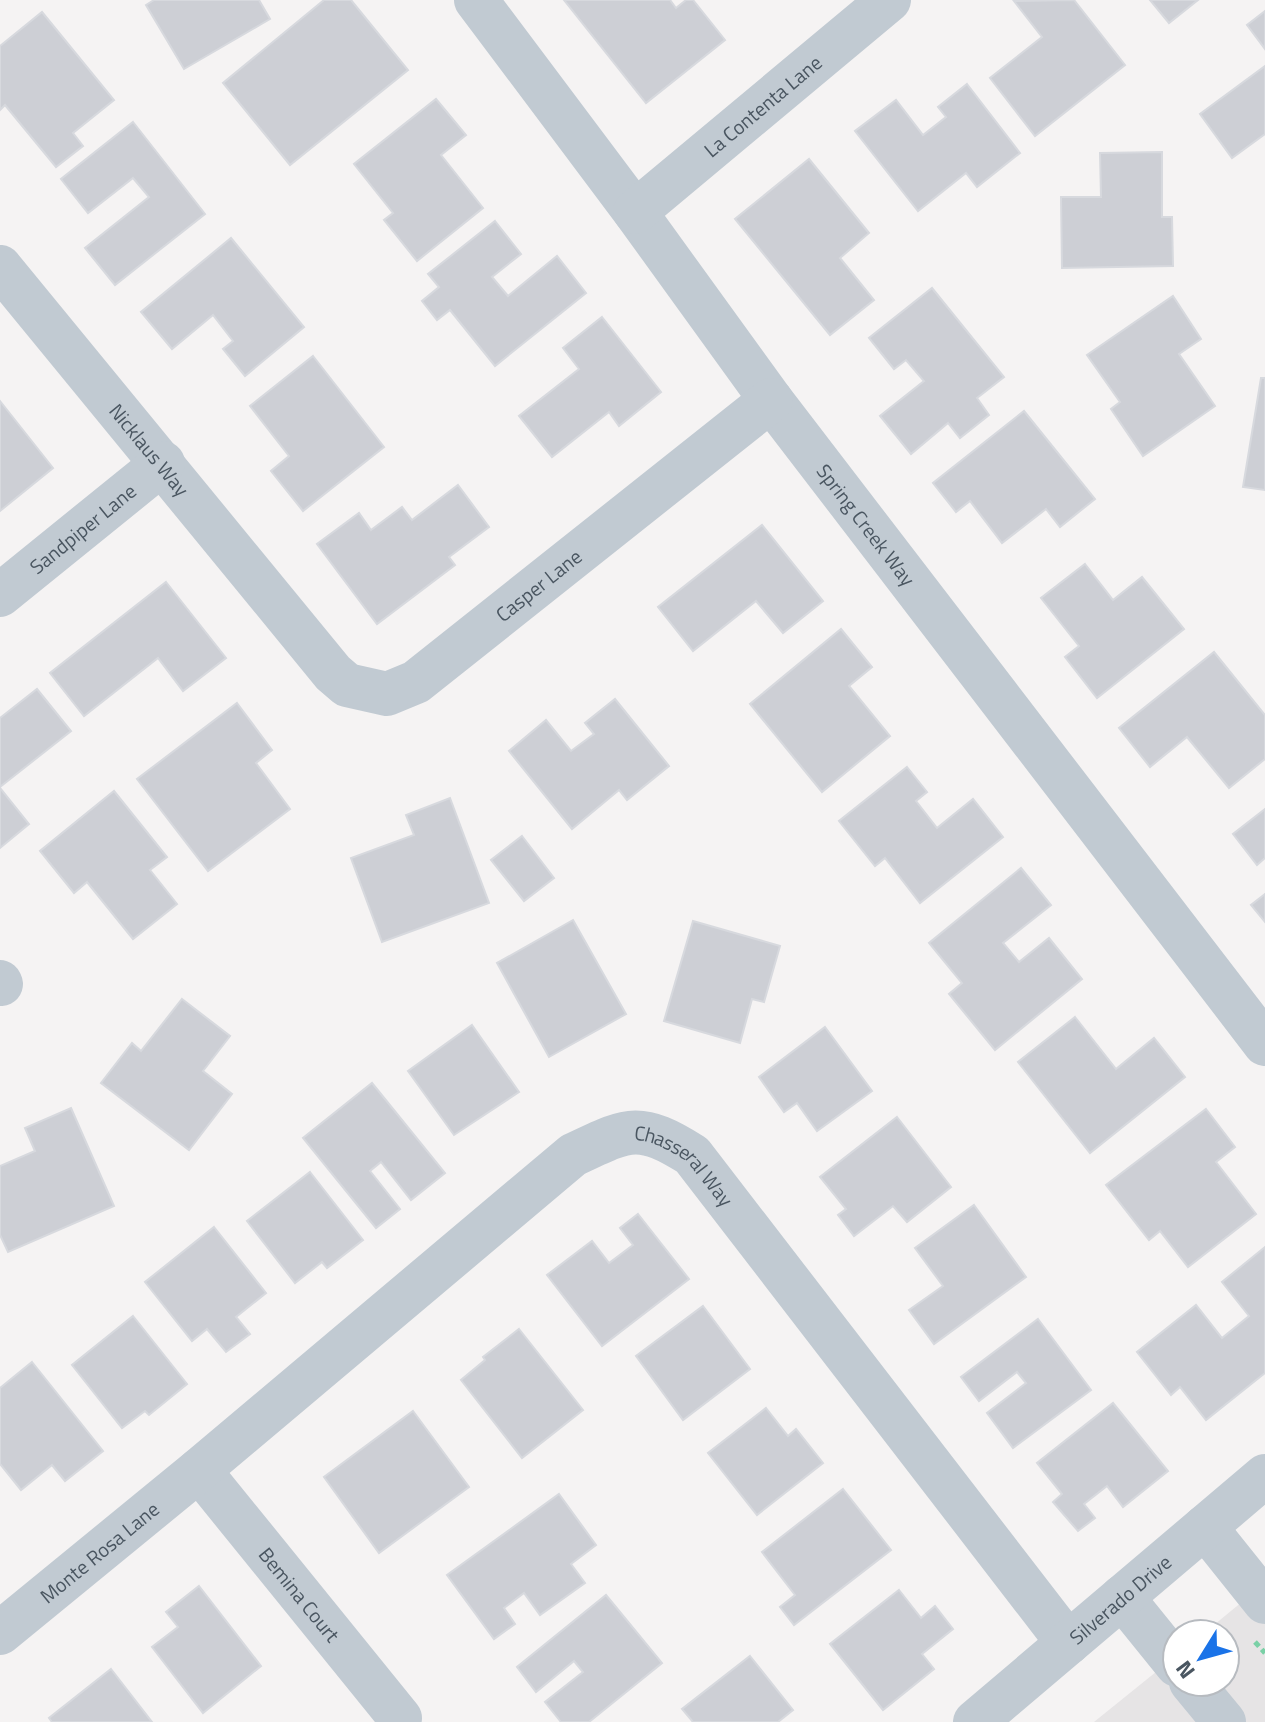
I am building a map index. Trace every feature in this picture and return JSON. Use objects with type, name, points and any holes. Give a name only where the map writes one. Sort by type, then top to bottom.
[{"type":"street","name":"Spring Creek Way","points":[[476,0],[771,400],[1265,1044]]},
{"type":"street","name":"La Contenta Lane","points":[[635,212],[889,0]]},
{"type":"street","name":"Nicklaus Way","points":[[0,267],[301,633]]},
{"type":"street","name":"Casper Lane","points":[[301,633],[333,673],[347,685],[387,694],[416,682],[771,400]]},
{"type":"street","name":"Sandpiper Lane","points":[[0,595],[163,463]]},
{"type":"street","name":"Chasseral Way","points":[[199,1470],[573,1155],[619,1134],[641,1131],[663,1137],[692,1155],[1068,1643]]},
{"type":"street","name":"Monte Rosa Lane","points":[[0,1633],[199,1470]]},
{"type":"street","name":"Bemina Court","points":[[199,1470],[400,1718]]},
{"type":"street","name":"Silverado Drive","points":[[975,1722],[1265,1476]]},
{"type":"street","points":[[1205,1527],[1265,1602]]},
{"type":"street","points":[[1122,1597],[1161,1645]]},
{"type":"street","points":[[1204,1698],[1224,1722]]},
{"type":"shaded area","points":[[1265,1583],[1265,1722],[1094,1722],[1161,1668],[1161,1698],[1241,1698],[1241,1618],[1222,1618]]},
{"type":"building","points":[[154,0],[259,0],[270,19],[184,69],[146,5]]},
{"type":"building","points":[[324,0],[351,0],[408,70],[290,165],[223,83]]},
{"type":"building","points":[[564,0],[670,0],[676,8],[686,0],[693,0],[725,40],[646,103]]},
{"type":"building","points":[[1074,0],[1125,65],[1035,136],[990,78],[1042,37],[1014,1]]},
{"type":"building","points":[[1150,0],[1198,0],[1169,23]]},
{"type":"building","points":[[1265,11],[1265,49],[1247,25]]},
{"type":"building","points":[[42,12],[114,100],[73,133],[83,146],[56,167],[5,105],[0,110],[0,46]]},
{"type":"building","points":[[1265,66],[1265,134],[1232,158],[1200,114]]},
{"type":"building","points":[[967,84],[1020,153],[977,187],[966,173],[918,211],[855,131],[896,100],[923,135],[946,117],[938,107]]},
{"type":"building","points":[[436,99],[466,135],[441,155],[483,208],[417,261],[384,220],[393,213],[354,164]]},
{"type":"building","points":[[133,122],[205,214],[115,285],[85,248],[149,197],[133,178],[88,213],[61,179]]},
{"type":"building","points":[[1162,152],[1162,217],[1172,217],[1173,266],[1062,268],[1061,197],[1101,197],[1100,153]]},
{"type":"building","points":[[809,159],[869,233],[840,258],[874,300],[830,335],[735,219]]},
{"type":"building","points":[[495,221],[521,254],[492,277],[508,296],[557,256],[586,293],[495,366],[450,310],[437,320],[422,301],[439,287],[428,274]]},
{"type":"building","points":[[231,238],[304,327],[245,376],[223,349],[233,341],[213,315],[172,349],[141,312]]},
{"type":"building","points":[[932,288],[1004,377],[977,398],[989,415],[960,438],[948,423],[911,454],[880,416],[924,381],[906,360],[894,369],[869,338]]},
{"type":"building","points":[[1173,296],[1201,339],[1179,354],[1215,406],[1143,456],[1111,409],[1120,402],[1087,355]]},
{"type":"building","points":[[602,317],[661,392],[619,426],[609,412],[552,457],[519,416],[579,369],[563,348]]},
{"type":"building","points":[[313,356],[384,447],[303,511],[271,471],[289,456],[250,406]]},
{"type":"building","points":[[1261,378],[1265,378],[1265,490],[1243,487]]},
{"type":"building","points":[[0,401],[53,468],[0,511]]},
{"type":"building","points":[[1024,411],[1095,499],[1060,527],[1046,509],[1002,543],[970,501],[956,512],[933,483]]},
{"type":"building","points":[[458,485],[489,527],[449,557],[455,565],[377,624],[317,544],[359,513],[371,530],[402,507],[412,520]]},
{"type":"building","points":[[762,525],[823,601],[783,633],[756,601],[693,651],[658,607]]},
{"type":"building","points":[[1085,564],[1113,600],[1142,577],[1184,629],[1097,698],[1065,657],[1079,646],[1041,598]]},
{"type":"building","points":[[166,582],[226,658],[183,691],[158,658],[84,716],[50,673]]},
{"type":"building","points":[[841,629],[872,667],[849,686],[890,736],[822,792],[750,704]]},
{"type":"building","points":[[1214,652],[1265,715],[1265,759],[1229,788],[1187,737],[1150,767],[1119,728]]},
{"type":"building","points":[[37,689],[71,731],[0,787],[0,718]]},
{"type":"building","points":[[615,699],[669,766],[627,800],[619,790],[572,829],[509,751],[546,720],[571,751],[594,734],[585,723]]},
{"type":"building","points":[[237,703],[272,750],[256,763],[290,809],[208,871],[137,779]]},
{"type":"building","points":[[907,767],[927,792],[916,801],[937,828],[973,799],[1003,837],[920,903],[885,858],[875,866],[839,821]]},
{"type":"building","points":[[0,788],[29,824],[0,848]]},
{"type":"building","points":[[114,791],[167,857],[150,870],[177,904],[133,939],[87,882],[74,893],[40,851]]},
{"type":"building","points":[[450,798],[489,903],[382,942],[351,858],[414,835],[406,815]]},
{"type":"building","points":[[1265,809],[1265,858],[1257,865],[1233,834]]},
{"type":"building","points":[[522,836],[554,878],[524,901],[491,860]]},
{"type":"building","points":[[1021,868],[1051,905],[1003,943],[1019,962],[1049,938],[1082,979],[995,1050],[949,994],[962,983],[929,943]]},
{"type":"building","points":[[1265,894],[1265,922],[1251,905]]},
{"type":"building","points":[[573,920],[626,1014],[549,1057],[497,963]]},
{"type":"building","points":[[693,921],[780,946],[764,1002],[752,999],[740,1043],[664,1021]]},
{"type":"building","points":[[182,999],[230,1036],[203,1071],[232,1094],[189,1150],[101,1083],[132,1043],[141,1051]]},
{"type":"building","points":[[1075,1017],[1116,1069],[1154,1038],[1185,1077],[1090,1153],[1018,1062]]},
{"type":"building","points":[[472,1025],[519,1092],[454,1135],[408,1071]]},
{"type":"building","points":[[825,1027],[872,1091],[817,1131],[797,1103],[784,1112],[759,1077]]},
{"type":"building","points":[[372,1083],[445,1173],[411,1200],[381,1162],[370,1171],[400,1209],[376,1228],[303,1138]]},
{"type":"building","points":[[71,1108],[114,1206],[8,1252],[0,1235],[0,1166],[35,1151],[25,1128]]},
{"type":"building","points":[[1206,1109],[1235,1147],[1216,1162],[1256,1214],[1188,1267],[1160,1231],[1149,1240],[1106,1185]]},
{"type":"building","points":[[897,1117],[951,1187],[907,1222],[893,1206],[854,1236],[838,1215],[846,1209],[820,1177]]},
{"type":"building","points":[[310,1172],[363,1240],[327,1268],[322,1262],[295,1283],[247,1221]]},
{"type":"building","points":[[974,1205],[1026,1277],[934,1344],[909,1310],[943,1286],[915,1248]]},
{"type":"building","points":[[638,1214],[689,1279],[602,1346],[547,1275],[592,1241],[609,1263],[633,1245],[620,1228]]},
{"type":"building","points":[[214,1227],[266,1293],[236,1317],[250,1334],[226,1352],[207,1329],[192,1341],[145,1282]]},
{"type":"building","points":[[1265,1247],[1265,1373],[1206,1420],[1180,1387],[1171,1395],[1137,1352],[1196,1305],[1222,1338],[1249,1316],[1222,1282]]},
{"type":"building","points":[[703,1306],[750,1369],[683,1420],[636,1356]]},
{"type":"building","points":[[133,1316],[187,1384],[149,1415],[145,1411],[122,1428],[72,1365]]},
{"type":"building","points":[[1038,1319],[1091,1390],[1013,1448],[987,1413],[1026,1383],[1017,1372],[979,1401],[961,1377]]},
{"type":"building","points":[[519,1329],[583,1410],[522,1458],[461,1380],[485,1360],[483,1357]]},
{"type":"building","points":[[32,1362],[103,1451],[65,1481],[52,1465],[21,1490],[0,1464],[0,1388]]},
{"type":"building","points":[[1113,1403],[1168,1471],[1123,1507],[1107,1486],[1084,1504],[1095,1518],[1078,1531],[1053,1502],[1062,1494],[1037,1463]]},
{"type":"building","points":[[766,1408],[788,1436],[796,1429],[823,1463],[757,1515],[708,1453]]},
{"type":"building","points":[[413,1411],[469,1487],[379,1553],[324,1477]]},
{"type":"building","points":[[843,1489],[891,1550],[794,1625],[780,1607],[795,1595],[762,1552]]},
{"type":"building","points":[[559,1494],[596,1545],[571,1564],[585,1583],[540,1615],[524,1593],[504,1608],[515,1624],[494,1639],[447,1575]]},
{"type":"building","points":[[199,1586],[261,1666],[203,1713],[152,1647],[178,1627],[166,1612]]},
{"type":"building","points":[[899,1590],[921,1618],[935,1606],[953,1629],[922,1654],[934,1669],[883,1710],[830,1644]]},
{"type":"building","points":[[606,1595],[662,1663],[589,1722],[561,1722],[545,1702],[583,1672],[574,1661],[536,1692],[517,1667]]},
{"type":"building","points":[[750,1656],[793,1710],[778,1722],[693,1722],[682,1709]]},
{"type":"building","points":[[111,1669],[152,1722],[52,1722],[49,1718]]}]
